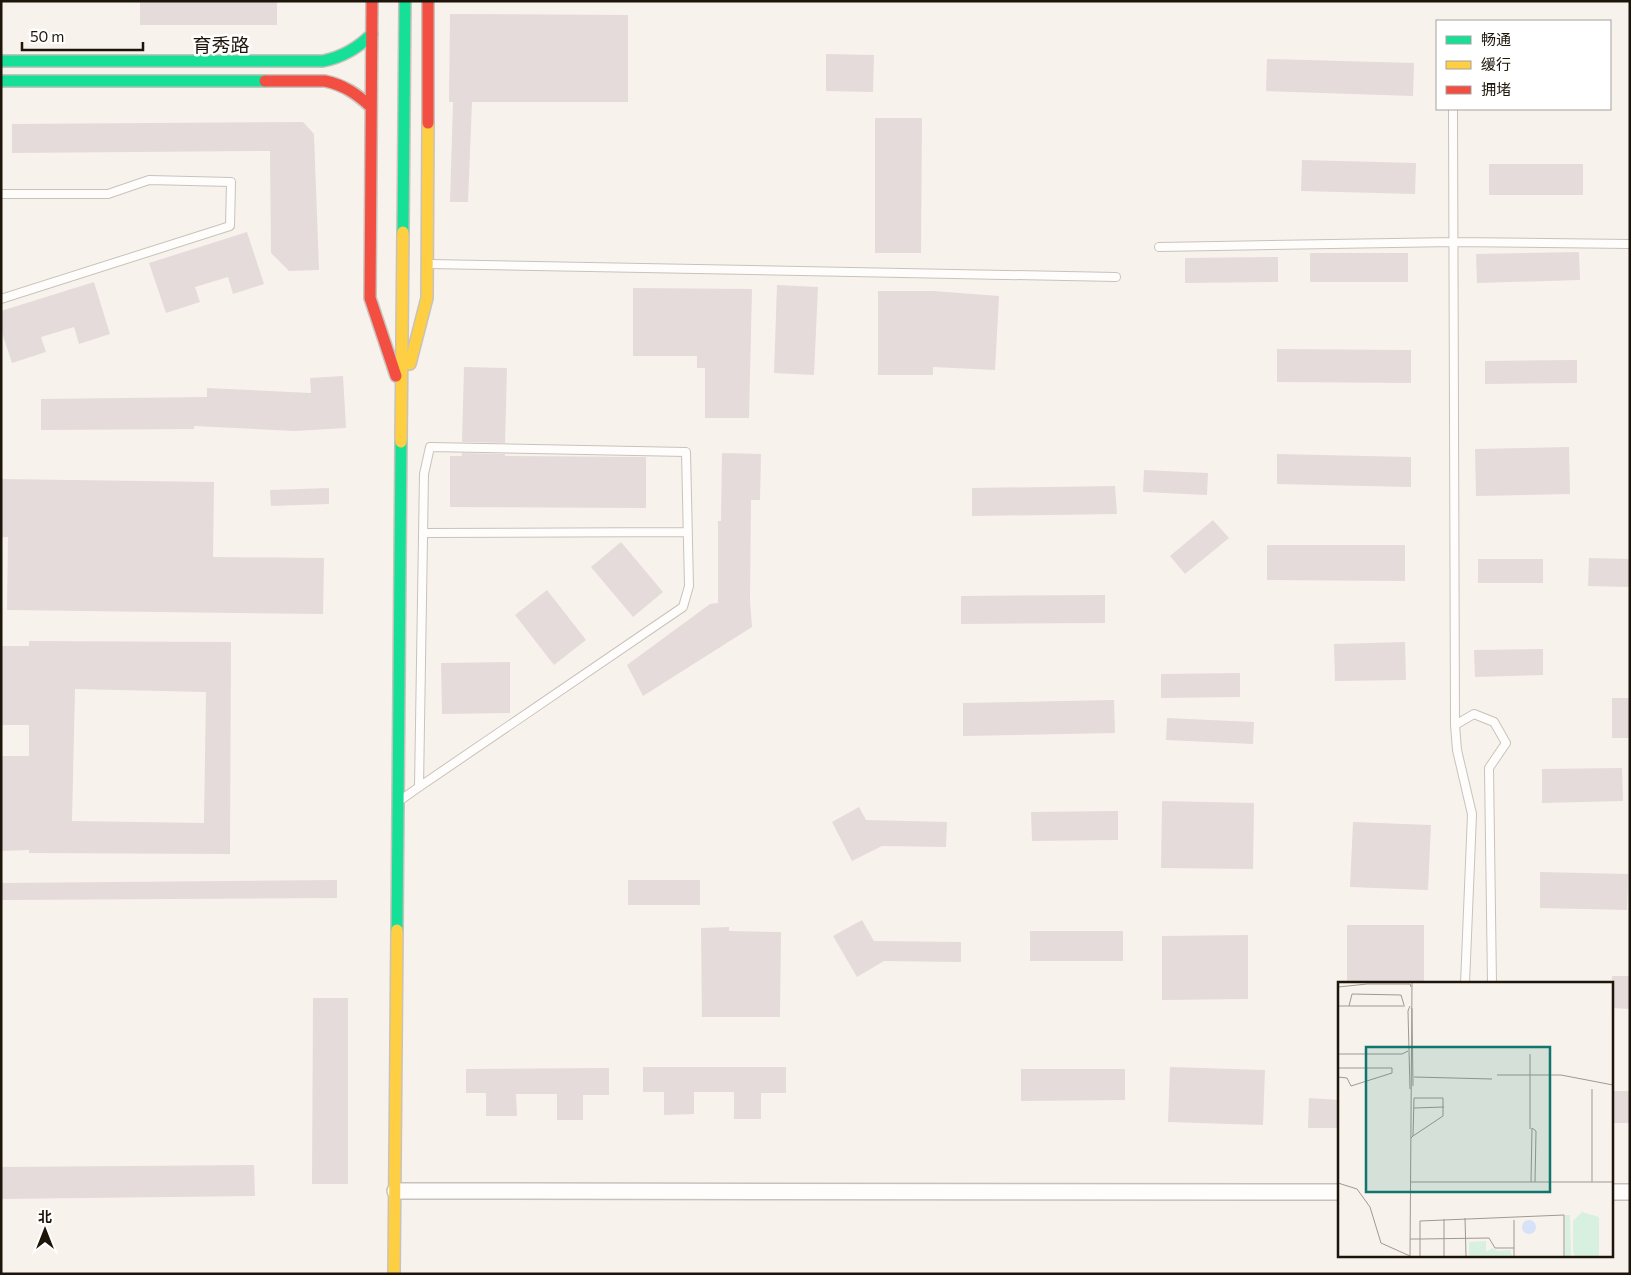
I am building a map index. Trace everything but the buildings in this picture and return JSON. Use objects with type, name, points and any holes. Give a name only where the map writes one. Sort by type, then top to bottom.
[{"type":"street","points":[[372,1],[370,298],[402,393]]},
{"type":"street","points":[[394,1274],[405,1]]},
{"type":"street","points":[[402,393],[427,298],[428,1]]},
{"type":"street","name":"育秀路","points":[[1,61],[323,61],[337,59],[350,53],[372,34]]},
{"type":"street","name":"育秀路","points":[[1,82],[325,81],[340,83],[371,107]]},
{"type":"street","points":[[396,1191],[1338,1192]]},
{"type":"street","points":[[1614,1192],[1630,1192]]},
{"type":"lane","points":[[1453,110],[1455,725],[1457,750],[1472,814],[1466,982]]},
{"type":"lane","points":[[1,194],[108,194],[149,180],[231,182],[230,226],[1,299]]},
{"type":"lane","points":[[1159,247],[1454,242],[1630,244]]},
{"type":"lane","points":[[428,264],[1116,277]]},
{"type":"lane","points":[[398,801],[419,787],[683,607],[689,586],[686,452],[430,447],[424,474],[419,787]]},
{"type":"lane","points":[[423,533],[688,532]]},
{"type":"lane","points":[[1455,725],[1474,714],[1494,722],[1506,743],[1490,768],[1492,982]]},
{"type":"traffic: fast","points":[[403,232],[405,1]]},
{"type":"traffic: fast","points":[[1,61],[323,61],[350,51],[372,34]]},
{"type":"traffic: fast","points":[[1,81],[265,81]]},
{"type":"traffic: fast","points":[[397,930],[401,442]]},
{"type":"traffic: slow","points":[[410,364],[427,298],[428,123]]},
{"type":"traffic: slow","points":[[401,442],[403,232]]},
{"type":"traffic: slow","points":[[394,1274],[397,930]]},
{"type":"traffic: jam","points":[[372,1],[370,298],[396,376]]},
{"type":"traffic: jam","points":[[428,1],[428,123]]},
{"type":"traffic: jam","points":[[265,81],[325,81],[350,91],[371,107]]}]
